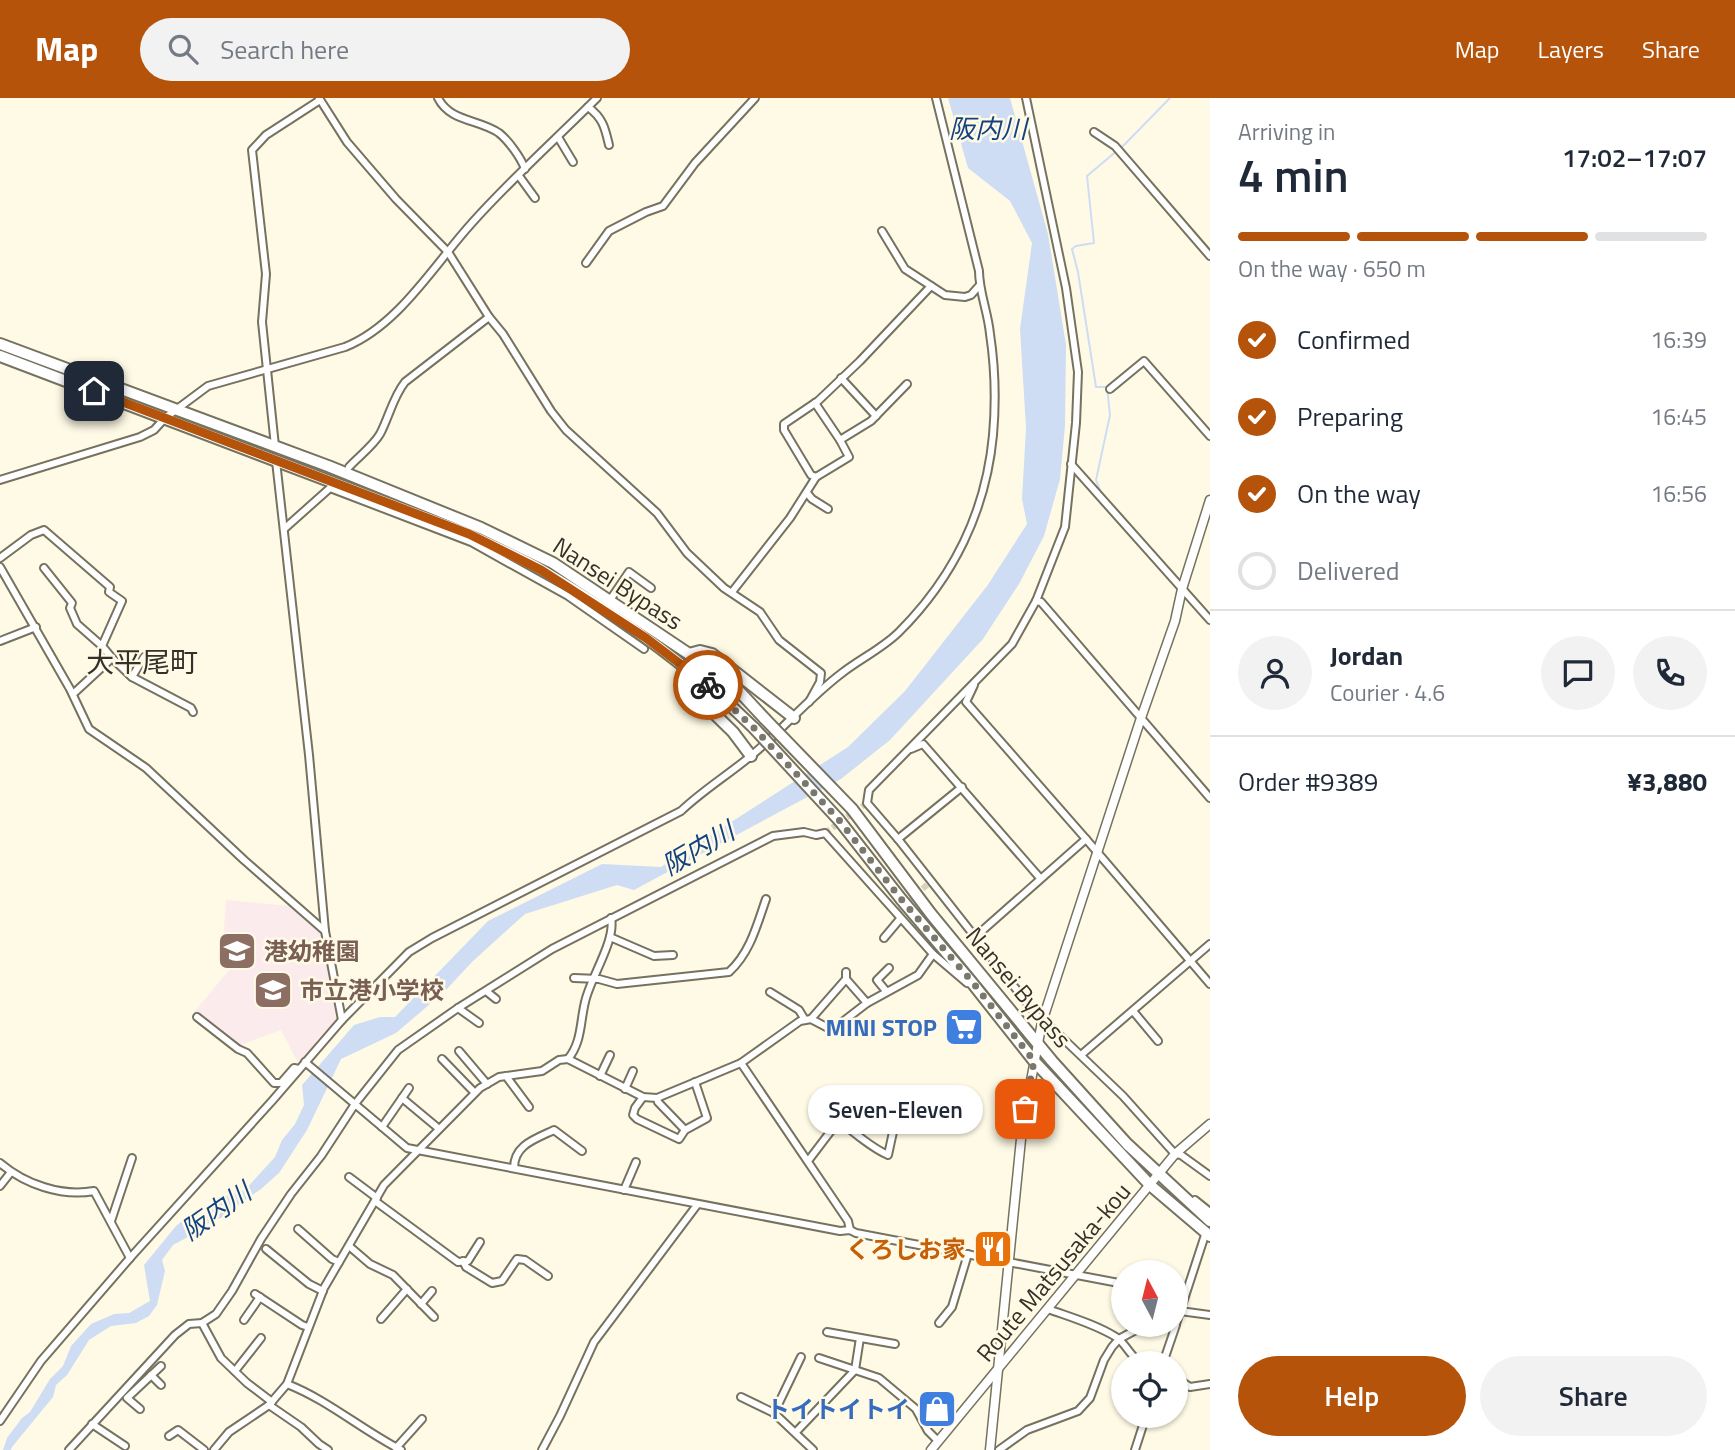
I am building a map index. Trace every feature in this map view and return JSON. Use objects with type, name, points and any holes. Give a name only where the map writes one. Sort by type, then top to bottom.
[{"type":"highway","name":"Nansei Bypass","points":[[0,344],[176,410],[469,534],[541,570],[685,666],[754,728],[839,820],[1034,1061],[1150,1185],[1208,1234]]},
{"type":"highway","name":"Nansei Bypass","points":[[0,356],[165,418],[275,454],[328,466],[481,528],[553,563],[689,654],[738,690],[852,809],[931,914],[1038,1042],[1127,1144],[1210,1221]]},
{"type":"highway","points":[[689,654],[700,651],[712,654],[794,718]]},
{"type":"highway","points":[[685,666],[683,674],[686,686],[733,732],[751,756]]},
{"type":"street","points":[[438,98],[442,106],[450,112],[500,134],[525,169]]},
{"type":"street","points":[[0,480],[140,437],[154,430],[193,395],[208,386],[363,340],[383,325],[471,223],[597,98]]},
{"type":"street","points":[[586,263],[609,231],[663,206],[695,163],[755,98]]},
{"type":"street","points":[[0,1421],[41,1361],[130,1258],[306,1064],[342,1020],[409,952],[681,811],[697,795],[751,756],[841,674],[898,634],[947,575],[965,544],[979,506],[986,478],[995,399],[990,332],[984,296],[979,286],[979,271],[936,98]]},
{"type":"street","points":[[1026,98],[1066,288],[1078,372],[1076,423],[1065,527],[1036,601],[1012,645],[869,790],[867,803],[1042,1022],[1052,1028],[1123,1096],[1175,1154],[1181,1155],[1210,1176]]},
{"type":"street","points":[[342,1020],[325,931],[309,755],[275,454],[262,322],[266,274],[253,149],[266,135],[319,99],[347,142],[396,199],[448,252],[566,430],[657,513],[687,553],[724,588],[760,611],[779,640],[821,673],[820,682],[808,704]]},
{"type":"street","points":[[588,107],[598,114],[605,125],[609,145]]},
{"type":"street","points":[[1094,132],[1115,146],[1210,256]]},
{"type":"street","points":[[558,137],[573,162]]},
{"type":"street","points":[[519,176],[535,198]]},
{"type":"street","points":[[882,230],[905,269],[945,295],[965,298],[979,286]]},
{"type":"street","points":[[816,477],[811,475],[785,430],[785,424],[815,403],[931,286]]},
{"type":"street","points":[[349,467],[378,437],[398,391],[405,382],[489,317]]},
{"type":"street","points":[[1110,389],[1144,361],[1210,436]]},
{"type":"street","points":[[841,378],[876,416]]},
{"type":"street","points":[[840,440],[876,416],[907,384]]},
{"type":"street","points":[[732,592],[807,493],[816,477],[849,457],[815,403]]},
{"type":"street","points":[[1071,464],[1210,620]]},
{"type":"street","points":[[284,529],[330,488],[471,542],[568,596],[644,649]]},
{"type":"street","points":[[807,493],[828,509]]},
{"type":"street","points":[[990,1450],[1022,1129],[1042,1022],[1175,621],[1182,589],[1210,500]]},
{"type":"street","points":[[0,558],[31,535],[44,530],[110,587],[109,592],[122,601],[102,646]]},
{"type":"street","points":[[0,567],[73,694],[89,729],[146,768],[325,931]]},
{"type":"street","points":[[44,568],[72,603],[70,608],[77,624],[102,646],[111,658],[132,677],[193,712]]},
{"type":"street","points":[[610,600],[629,572],[651,588]]},
{"type":"street","points":[[1036,601],[1041,602],[1210,798]]},
{"type":"street","points":[[0,640],[36,627]]},
{"type":"street","points":[[132,677],[144,657]]},
{"type":"street","points":[[73,694],[111,658]]},
{"type":"street","points":[[976,680],[966,702],[1210,984]]},
{"type":"street","points":[[906,751],[923,744],[1041,878]]},
{"type":"street","points":[[898,839],[962,787]]},
{"type":"street","points":[[140,1409],[127,1398],[141,1377],[176,1335],[189,1324],[202,1322],[216,1314],[270,1225],[321,1157],[353,1103],[398,1050],[458,1008],[552,949],[773,835],[825,833],[933,954],[971,986],[974,984]]},
{"type":"street","points":[[975,937],[1086,839]]},
{"type":"street","points":[[574,978],[617,984],[729,972],[738,964],[753,937],[766,899]]},
{"type":"street","points":[[568,1059],[577,1045],[581,1017],[592,979],[610,937],[613,925],[611,918]]},
{"type":"street","points":[[884,938],[900,919]]},
{"type":"street","points":[[610,937],[654,956],[673,955]]},
{"type":"street","points":[[1081,1055],[1210,944]]},
{"type":"street","points":[[770,992],[799,1010],[808,1020],[832,1030],[867,1003],[918,975],[933,954]]},
{"type":"street","points":[[886,991],[877,980],[889,968]]},
{"type":"street","points":[[214,1450],[229,1432],[271,1404],[287,1384],[323,1291],[384,1185],[474,1092],[487,1083],[506,1076],[542,1071],[559,1060],[568,1059],[643,1097],[657,1098],[741,1063],[800,1021],[808,1020],[846,976],[867,1003]]},
{"type":"street","points":[[486,991],[496,999]]},
{"type":"street","points":[[458,1008],[480,1023]]},
{"type":"street","points":[[1133,1011],[1158,1041]]},
{"type":"street","points":[[197,1017],[238,1049],[247,1052],[274,1083],[281,1083],[294,1068],[299,1069]]},
{"type":"street","points":[[459,1051],[487,1083]]},
{"type":"street","points":[[600,1076],[610,1055]]},
{"type":"street","points":[[442,1059],[474,1092]]},
{"type":"street","points":[[741,1063],[848,1221],[850,1230]]},
{"type":"street","points":[[306,1064],[407,1148],[415,1151],[840,1231],[850,1230],[1111,1281]]},
{"type":"street","points":[[625,1089],[633,1071]]},
{"type":"street","points":[[506,1076],[529,1107]]},
{"type":"street","points":[[643,1097],[633,1115],[679,1139],[685,1130],[707,1118],[695,1082]]},
{"type":"street","points":[[382,1127],[409,1088]]},
{"type":"street","points":[[402,1098],[438,1128]]},
{"type":"street","points":[[657,1098],[685,1130]]},
{"type":"street","points":[[808,1161],[840,1119],[859,1098],[892,1099],[898,1109],[888,1155],[879,1151],[840,1119],[815,1101]]},
{"type":"street","name":"Route Matsusaka-kou","points":[[931,1450],[1175,1154],[1210,1124]]},
{"type":"street","points":[[514,1168],[514,1160],[520,1147],[554,1130],[582,1151]]},
{"type":"street","points":[[111,1221],[132,1158]]},
{"type":"street","points":[[624,1190],[636,1162]]},
{"type":"street","points":[[0,1163],[11,1172],[37,1185],[76,1194],[94,1191],[130,1258]]},
{"type":"street","points":[[0,1186],[11,1172]]},
{"type":"street","points":[[349,1177],[458,1262],[468,1261],[480,1242]]},
{"type":"street","points":[[1188,1202],[1191,1198],[1210,1212]]},
{"type":"street","points":[[542,1450],[594,1342],[697,1205]]},
{"type":"street","points":[[298,1228],[332,1259],[339,1262]]},
{"type":"street","points":[[1188,1278],[1208,1234]]},
{"type":"street","points":[[349,1245],[370,1264],[393,1275],[434,1317]]},
{"type":"street","points":[[266,1249],[309,1284],[323,1291]]},
{"type":"street","points":[[939,1323],[952,1307],[968,1254]]},
{"type":"street","points":[[463,1261],[466,1267],[492,1283],[502,1280],[517,1259],[548,1276]]},
{"type":"street","points":[[381,1319],[407,1289]]},
{"type":"street","points":[[421,1304],[432,1291]]},
{"type":"street","points":[[244,1320],[257,1295],[309,1327]]},
{"type":"street","points":[[1048,1309],[1099,1328],[1119,1339],[1128,1351]]},
{"type":"street","points":[[1188,1313],[1210,1315]]},
{"type":"street","points":[[202,1322],[221,1358],[271,1404],[328,1450]]},
{"type":"street","points":[[827,1332],[895,1344]]},
{"type":"street","points":[[999,1450],[1027,1430],[1078,1411],[1090,1398],[1104,1360],[1123,1337]]},
{"type":"street","points":[[235,1371],[261,1338]]},
{"type":"street","points":[[796,1432],[855,1370],[860,1338]]},
{"type":"street","points":[[774,1413],[801,1357]]},
{"type":"street","points":[[819,1358],[879,1378],[916,1409],[928,1431],[938,1441]]},
{"type":"street","points":[[73,1448],[92,1423],[141,1377],[151,1375],[161,1366]]},
{"type":"street","points":[[151,1375],[161,1385]]},
{"type":"street","points":[[287,1384],[343,1413],[399,1449],[422,1419]]},
{"type":"street","points":[[1188,1386],[1210,1384]]},
{"type":"street","points":[[741,1397],[774,1413],[813,1450]]},
{"type":"street","points":[[92,1423],[125,1446]]},
{"type":"street","points":[[1135,1450],[1142,1428]]},
{"type":"street","points":[[169,1436],[178,1430],[204,1450]]},
{"type":"shaded area","name":"市立港小学校","points":[[226,900],[290,906],[325,937],[338,1019],[316,1041],[316,1045],[299,1065],[281,1030],[238,1046],[194,1012],[230,969],[224,929]]},
{"type":"water","name":"阪内川","points":[[948,98],[1010,98],[1048,234],[1066,345],[1065,426],[1060,479],[1044,536],[1019,584],[983,639],[890,740],[841,779],[634,890],[617,885],[525,914],[473,961],[444,992],[396,1033],[341,1059],[307,1130],[279,1173],[235,1207],[229,1215],[212,1221],[173,1245],[162,1260],[165,1271],[157,1305],[149,1316],[136,1323],[111,1326],[89,1340],[67,1375],[56,1385],[53,1397],[11,1450],[3,1450],[7,1438],[30,1412],[50,1379],[63,1366],[71,1346],[91,1324],[114,1314],[129,1313],[150,1301],[144,1265],[176,1226],[182,1221],[203,1216],[217,1199],[245,1190],[275,1157],[282,1140],[295,1124],[304,1105],[302,1085],[354,1025],[380,1017],[395,1017],[488,921],[602,864],[661,867],[848,747],[905,691],[987,586],[1027,524],[1022,499],[1026,428],[1020,329],[1032,243],[1010,201],[968,168]]},
{"type":"waterway","points":[[1100,490],[1096,480],[1110,415],[1107,387],[1096,387],[1072,249],[1094,243],[1087,176],[1125,144],[1170,98]]},
{"type":"tunnel","points":[[825,833],[867,803]]},
{"type":"tunnel","points":[[896,913],[930,882]]},
{"type":"way so far","points":[[708,685],[754,728],[839,820],[1034,1061],[1025,1109]]},
{"type":"place","name":"港幼稚園","points":[[237,951]]},
{"type":"place","name":"市立港小学校","points":[[273,990]]},
{"type":"place","name":"MINI STOP","points":[[964,1027]]},
{"type":"place","name":"Seven-Eleven","points":[[1025,1109]]},
{"type":"place","name":"くろしお家","points":[[993,1249]]},
{"type":"place","name":"トイトイトイ","points":[[937,1409]]},
{"type":"district","name":"大平尾町","points":[[142,661]]},
{"type":"route","points":[[94,391],[469,534],[541,570],[646,638],[708,685]]}]
